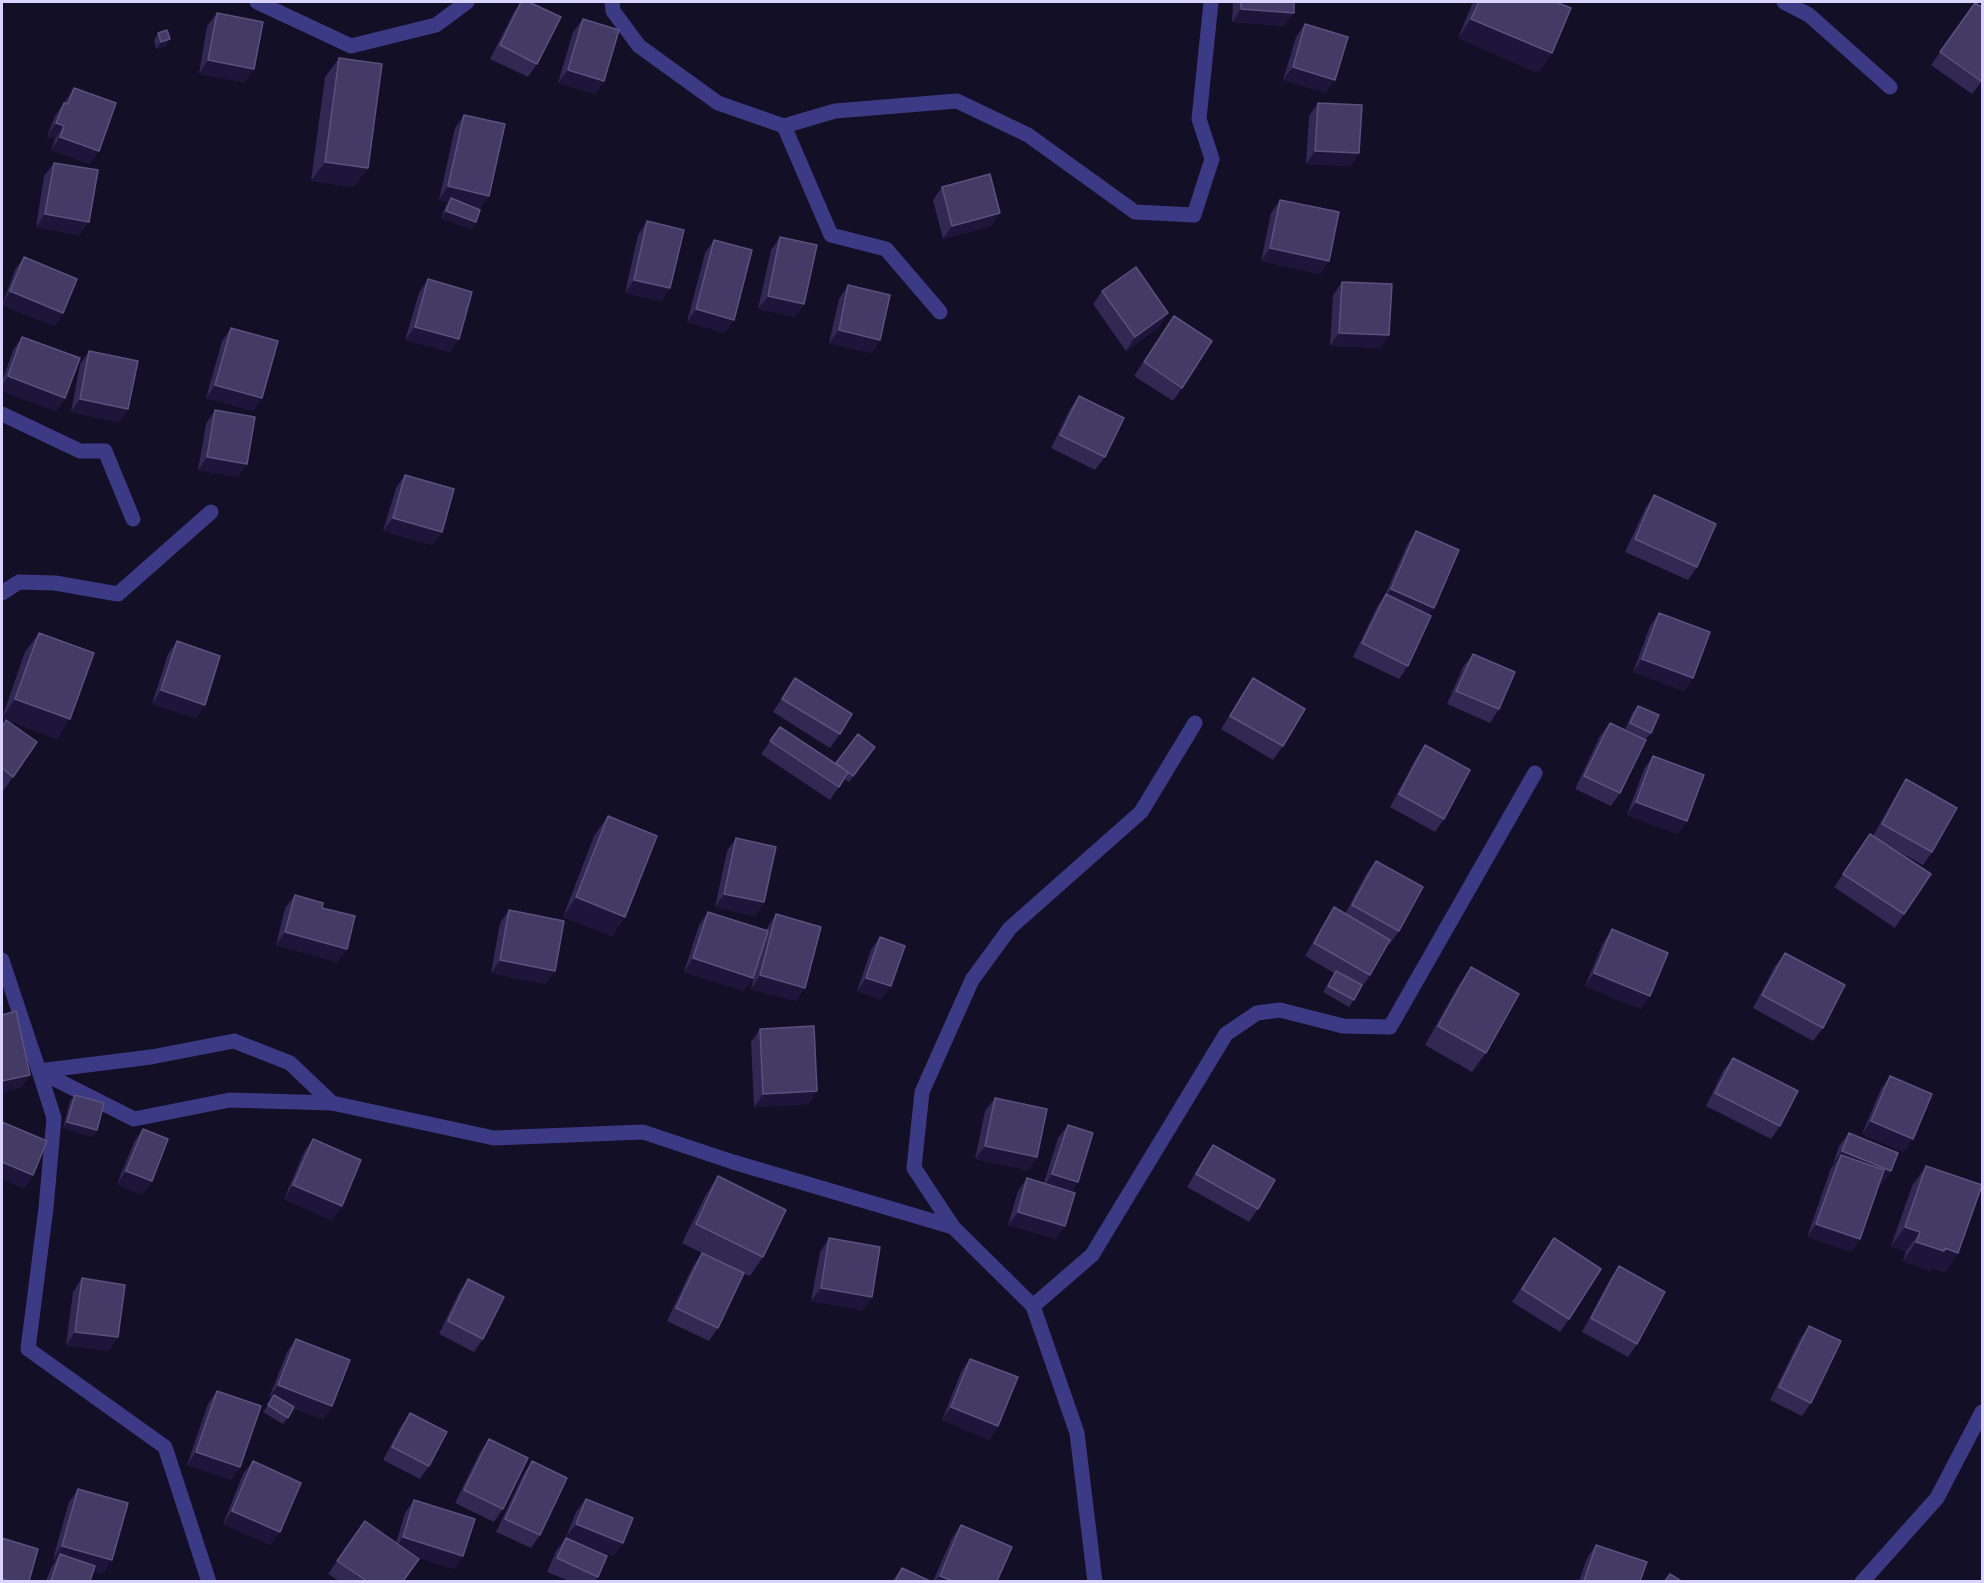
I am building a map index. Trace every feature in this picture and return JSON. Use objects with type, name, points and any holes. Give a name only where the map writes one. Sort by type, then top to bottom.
[{"type":"street","points":[[257,2],[351,46],[436,25],[467,2]]},
{"type":"street","points":[[612,2],[613,11],[639,46],[718,103],[784,126],[835,111],[957,101],[1029,135],[1135,212],[1194,215],[1212,159],[1199,119],[1211,2]]},
{"type":"street","points":[[1784,2],[1809,15],[1890,87]]},
{"type":"street","points":[[784,126],[831,235],[886,249],[940,312]]},
{"type":"street","points":[[2,414],[80,451],[105,451],[133,519]]},
{"type":"street","points":[[2,592],[18,582],[55,583],[118,594],[211,512]]},
{"type":"street","points":[[1095,1581],[1077,1433],[1032,1306],[953,1227],[914,1168],[922,1092],[972,981],[1010,928],[1141,812],[1195,723]]},
{"type":"street","points":[[1032,1306],[1092,1255],[1226,1034],[1257,1013],[1280,1010],[1343,1026],[1390,1027],[1472,887],[1535,773]]},
{"type":"street","points":[[2,960],[54,1118],[46,1208],[28,1349],[165,1447],[209,1581]]},
{"type":"street","points":[[39,1071],[151,1057],[234,1041],[290,1063],[332,1103]]},
{"type":"street","points":[[39,1071],[134,1119],[230,1100],[332,1103],[494,1138],[643,1132],[733,1162],[953,1227]]},
{"type":"street","points":[[1862,1581],[1937,1498],[1983,1412]]},
{"type":"building","points":[[521,2],[529,2],[561,17],[537,64],[500,45]]},
{"type":"building","points":[[1241,2],[1294,2],[1294,13],[1241,9]]},
{"type":"building","points":[[1479,2],[1556,2],[1571,8],[1552,53],[1471,19]]},
{"type":"building","points":[[1975,3],[1983,8],[1983,80],[1981,81],[1940,52]]},
{"type":"building","points":[[217,13],[263,22],[254,69],[208,60]]},
{"type":"building","points":[[583,19],[619,30],[604,81],[568,70]]},
{"type":"building","points":[[1305,24],[1348,37],[1335,80],[1293,67]]},
{"type":"building","points":[[167,30],[170,39],[161,42],[158,33]]},
{"type":"building","points":[[339,58],[382,64],[368,168],[325,162]]},
{"type":"building","points":[[74,88],[116,103],[99,151],[60,137],[64,126],[56,123],[64,103],[68,104]]},
{"type":"building","points":[[1318,103],[1362,105],[1359,153],[1315,151]]},
{"type":"building","points":[[464,115],[505,124],[489,196],[448,186]]},
{"type":"building","points":[[54,163],[98,170],[89,222],[45,214]]},
{"type":"building","points":[[990,174],[1000,213],[952,226],[942,187]]},
{"type":"building","points":[[451,198],[480,210],[476,222],[446,211]]},
{"type":"building","points":[[1280,200],[1339,212],[1329,261],[1270,248]]},
{"type":"building","points":[[647,221],[684,230],[670,288],[634,280]]},
{"type":"building","points":[[780,237],[817,245],[804,304],[768,296]]},
{"type":"building","points":[[714,240],[752,250],[734,320],[696,309]]},
{"type":"building","points":[[24,257],[77,279],[63,313],[10,291]]},
{"type":"building","points":[[1136,267],[1168,313],[1135,337],[1102,291]]},
{"type":"building","points":[[428,279],[472,292],[459,339],[415,327]]},
{"type":"building","points":[[1342,282],[1392,284],[1389,335],[1339,333]]},
{"type":"building","points":[[848,285],[890,295],[880,340],[839,330]]},
{"type":"building","points":[[1174,316],[1212,341],[1182,388],[1144,362]]},
{"type":"building","points":[[231,328],[278,341],[262,398],[215,385]]},
{"type":"building","points":[[22,337],[80,358],[65,398],[8,376]]},
{"type":"building","points":[[89,351],[138,361],[128,409],[80,399]]},
{"type":"building","points":[[1079,396],[1124,418],[1105,457],[1060,435]]},
{"type":"building","points":[[215,410],[255,417],[247,464],[207,457]]},
{"type":"building","points":[[405,475],[454,489],[442,532],[393,518]]},
{"type":"building","points":[[1654,495],[1716,524],[1697,567],[1635,539]]},
{"type":"building","points":[[1416,531],[1459,550],[1434,608],[1391,589]]},
{"type":"building","points":[[1386,594],[1431,616],[1408,666],[1362,643]]},
{"type":"building","points":[[1659,613],[1710,632],[1693,678],[1642,659]]},
{"type":"building","points":[[39,633],[94,653],[70,719],[15,699]]},
{"type":"building","points":[[177,641],[220,656],[205,705],[161,690]]},
{"type":"building","points":[[1473,654],[1515,672],[1499,709],[1456,691]]},
{"type":"building","points":[[795,678],[852,714],[840,734],[782,699]]},
{"type":"building","points":[[1253,678],[1305,709],[1283,746],[1230,716]]},
{"type":"building","points":[[1638,706],[1659,715],[1651,733],[1630,723]]},
{"type":"building","points":[[6,720],[37,742],[13,777],[2,768],[2,727]]},
{"type":"building","points":[[1610,723],[1646,740],[1620,793],[1584,776]]},
{"type":"building","points":[[780,727],[848,772],[839,787],[770,741]]},
{"type":"building","points":[[858,734],[875,747],[853,776],[836,763]]},
{"type":"building","points":[[1425,745],[1470,770],[1444,819],[1399,794]]},
{"type":"building","points":[[1653,756],[1704,775],[1687,821],[1636,802]]},
{"type":"building","points":[[1906,779],[1957,808],[1932,852],[1882,824]]},
{"type":"building","points":[[608,816],[657,836],[625,917],[576,897]]},
{"type":"building","points":[[1870,834],[1931,874],[1904,914],[1843,874]]},
{"type":"building","points":[[736,838],[776,847],[764,902],[724,894]]},
{"type":"building","points":[[1376,861],[1423,887],[1399,931],[1352,905]]},
{"type":"building","points":[[295,895],[323,903],[322,908],[355,916],[347,949],[285,932]]},
{"type":"building","points":[[1334,907],[1390,940],[1370,975],[1314,943]]},
{"type":"building","points":[[509,910],[564,921],[555,971],[500,960]]},
{"type":"building","points":[[708,912],[768,931],[753,978],[693,958]]},
{"type":"building","points":[[776,914],[821,927],[805,988],[760,975]]},
{"type":"building","points":[[1612,929],[1668,953],[1650,996],[1594,973]]},
{"type":"building","points":[[880,937],[905,946],[891,986],[866,978]]},
{"type":"building","points":[[1785,953],[1845,985],[1823,1028],[1762,995]]},
{"type":"building","points":[[1471,967],[1519,994],[1486,1053],[1438,1026]]},
{"type":"building","points":[[1336,971],[1362,985],[1354,1000],[1328,986]]},
{"type":"building","points":[[16,1011],[30,1075],[2,1081],[2,1015]]},
{"type":"building","points":[[814,1026],[817,1091],[763,1094],[760,1029]]},
{"type":"building","points":[[1733,1058],[1798,1091],[1780,1126],[1715,1093]]},
{"type":"building","points":[[1890,1076],[1932,1094],[1913,1139],[1871,1121]]},
{"type":"building","points":[[75,1095],[104,1103],[97,1130],[67,1122]]},
{"type":"building","points":[[995,1098],[1047,1109],[1037,1157],[985,1146]]},
{"type":"building","points":[[2,1122],[47,1141],[33,1175],[2,1162]]},
{"type":"building","points":[[1068,1125],[1093,1133],[1078,1182],[1052,1174]]},
{"type":"building","points":[[143,1129],[168,1139],[152,1181],[126,1171]]},
{"type":"building","points":[[1849,1133],[1898,1153],[1891,1171],[1842,1151]]},
{"type":"building","points":[[313,1139],[361,1160],[342,1206],[293,1185]]},
{"type":"building","points":[[1213,1145],[1275,1180],[1258,1209],[1196,1174]]},
{"type":"building","points":[[1841,1155],[1884,1170],[1860,1239],[1816,1224]]},
{"type":"building","points":[[1926,1166],[1982,1185],[1958,1253],[1916,1242],[1920,1232],[1905,1227]]},
{"type":"building","points":[[718,1176],[786,1210],[763,1257],[696,1224]]},
{"type":"building","points":[[1027,1178],[1075,1193],[1065,1226],[1018,1212]]},
{"type":"building","points":[[829,1238],[880,1247],[872,1297],[821,1288]]},
{"type":"building","points":[[1554,1238],[1601,1269],[1569,1319],[1522,1289]]},
{"type":"building","points":[[702,1253],[744,1273],[718,1328],[676,1308]]},
{"type":"building","points":[[1619,1266],[1665,1292],[1637,1344],[1591,1318]]},
{"type":"building","points":[[82,1278],[125,1285],[118,1337],[75,1332]]},
{"type":"building","points":[[468,1279],[504,1297],[483,1339],[448,1321]]},
{"type":"building","points":[[1809,1326],[1841,1341],[1811,1403],[1779,1387]]},
{"type":"building","points":[[296,1339],[350,1360],[332,1406],[278,1385]]},
{"type":"building","points":[[970,1359],[1018,1377],[998,1426],[951,1407]]},
{"type":"building","points":[[217,1391],[261,1406],[240,1467],[196,1452]]},
{"type":"building","points":[[274,1395],[294,1407],[288,1418],[268,1405]]},
{"type":"building","points":[[410,1413],[447,1432],[429,1466],[392,1447]]},
{"type":"building","points":[[489,1439],[528,1458],[503,1509],[464,1490]]},
{"type":"building","points":[[253,1461],[301,1483],[280,1532],[232,1511]]},
{"type":"building","points":[[532,1461],[567,1478],[540,1535],[505,1519]]},
{"type":"building","points":[[78,1489],[128,1503],[112,1560],[62,1546]]},
{"type":"building","points":[[586,1499],[633,1518],[623,1543],[576,1524]]},
{"type":"building","points":[[414,1500],[475,1519],[463,1556],[403,1537]]},
{"type":"building","points":[[365,1521],[419,1559],[403,1581],[367,1581],[337,1561]]},
{"type":"building","points":[[961,1525],[1012,1547],[997,1581],[953,1581],[940,1576]]},
{"type":"building","points":[[2,1538],[38,1549],[29,1581],[2,1579]]},
{"type":"building","points":[[566,1538],[607,1556],[598,1577],[557,1558]]},
{"type":"building","points":[[1596,1545],[1647,1562],[1640,1581],[1584,1581]]},
{"type":"building","points":[[60,1554],[95,1566],[90,1581],[51,1581]]},
{"type":"building","points":[[902,1568],[930,1581],[895,1581]]},
{"type":"building","points":[[1670,1574],[1681,1581],[1665,1581]]}]
